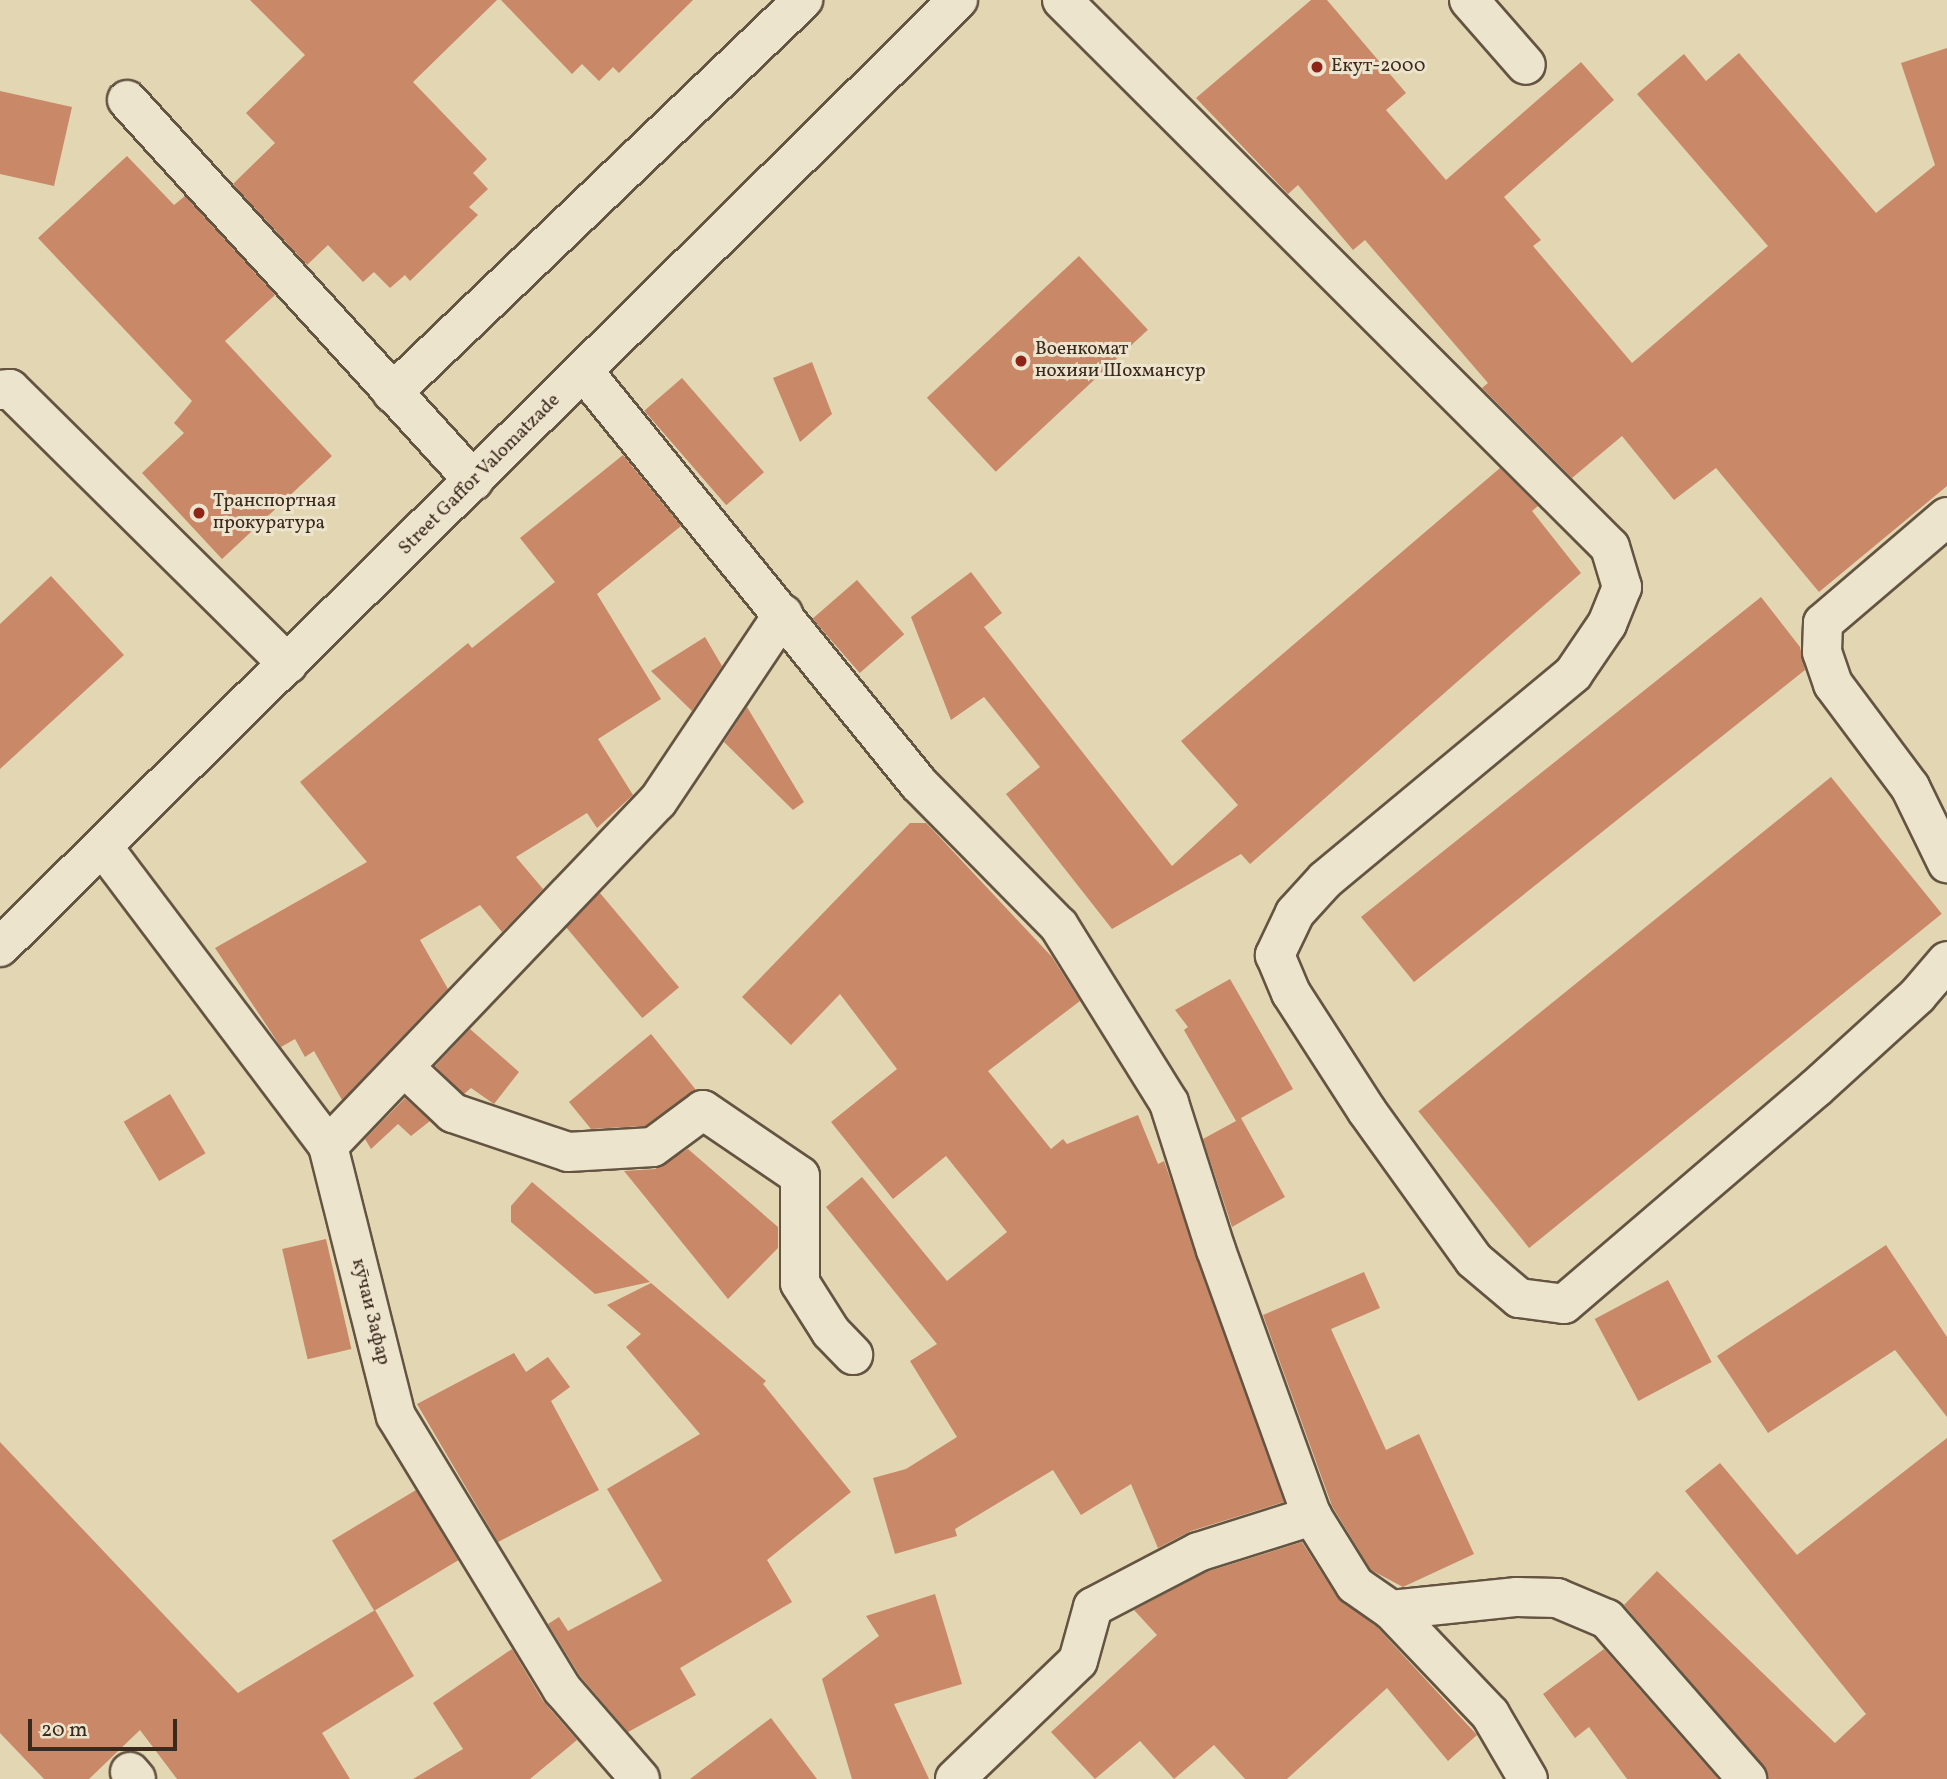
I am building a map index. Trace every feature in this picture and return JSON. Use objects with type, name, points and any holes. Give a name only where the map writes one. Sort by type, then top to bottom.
[{"type":"street","points":[[391,393],[803,0]]},
{"type":"street","name":"Street Gaffor Valomatzade","points":[[0,947],[584,372],[816,136],[958,0]]},
{"type":"street","points":[[1062,0],[1610,547],[1622,587],[1607,624],[1573,674],[1325,880],[1295,913],[1275,955],[1291,993],[1360,1101],[1474,1260],[1518,1298],[1564,1304],[1816,1088],[1917,996],[1947,961]]},
{"type":"street","points":[[1469,0],[1526,65]]},
{"type":"street","points":[[127,100],[391,393],[474,481]]},
{"type":"street","points":[[584,372],[919,784],[1059,926],[1169,1102],[1216,1251],[1312,1516],[1355,1585],[1391,1610],[1490,1714],[1528,1779]]},
{"type":"street","points":[[0,390],[10,389],[288,664]]},
{"type":"street","points":[[1947,517],[1823,623],[1822,652],[1833,684],[1910,787],[1947,863]]},
{"type":"street","points":[[328,1146],[658,801],[783,614]]},
{"type":"street","name":"кӯчаи Зафар","points":[[103,847],[328,1146],[396,1416],[562,1689],[639,1779]]},
{"type":"street","points":[[404,1067],[453,1113],[568,1152],[653,1147],[703,1110],[800,1176],[800,1283],[831,1332],[853,1354]]},
{"type":"street","points":[[954,1779],[1078,1661],[1093,1607],[1198,1552],[1312,1516]]},
{"type":"street","points":[[1391,1610],[1517,1597],[1557,1598],[1607,1619],[1747,1779]]},
{"type":"building","points":[[250,0],[497,0],[413,82],[487,159],[473,173],[488,189],[469,207],[478,215],[410,281],[405,275],[390,288],[374,272],[363,282],[328,245],[307,265],[233,184],[275,143],[246,113],[305,55]]},
{"type":"building","points":[[501,0],[693,0],[619,73],[613,67],[599,81],[582,64],[572,74]]},
{"type":"building","points":[[1311,0],[1327,0],[1406,93],[1386,110],[1446,180],[1581,62],[1614,100],[1504,197],[1541,240],[1533,246],[1632,363],[1768,246],[1637,94],[1684,54],[1706,81],[1739,53],[1876,213],[1935,165],[1901,63],[1947,48],[1947,486],[1819,592],[1716,468],[1674,500],[1622,436],[1572,478],[1482,388],[1488,383],[1365,240],[1353,250],[1298,185],[1288,194],[1196,98]]},
{"type":"building","points":[[0,91],[72,107],[54,186],[0,174]]},
{"type":"building","points":[[127,156],[174,205],[185,196],[275,295],[225,341],[332,456],[222,559],[142,473],[184,433],[174,423],[192,401],[38,238]]},
{"type":"building","points":[[1079,256],[1148,330],[996,472],[927,398]]},
{"type":"building","points":[[812,362],[832,414],[800,442],[773,378]]},
{"type":"building","points":[[682,378],[764,472],[726,505],[644,411]]},
{"type":"building","points":[[623,455],[681,526],[597,594],[661,699],[598,739],[633,795],[597,828],[587,813],[516,857],[543,889],[502,932],[480,905],[420,940],[448,989],[342,1100],[314,1051],[305,1057],[295,1039],[281,1047],[215,948],[367,862],[300,782],[468,643],[472,648],[555,582],[520,538]]},
{"type":"building","points":[[1500,468],[1538,506],[1532,511],[1581,573],[1250,864],[1241,854],[1112,929],[1006,794],[1040,767],[984,697],[951,720],[911,617],[971,572],[1002,613],[984,627],[1172,866],[1238,805],[1181,741]]},
{"type":"building","points":[[51,576],[124,655],[0,769],[0,624]]},
{"type":"building","points":[[857,580],[904,634],[860,673],[812,619]]},
{"type":"building","points":[[1761,597],[1800,647],[1805,670],[1414,982],[1361,917]]},
{"type":"building","points":[[705,637],[722,666],[692,711],[651,671]]},
{"type":"building","points":[[747,707],[804,802],[793,810],[724,742]]},
{"type":"building","points":[[1831,777],[1942,914],[1529,1248],[1418,1111]]},
{"type":"building","points":[[910,823],[926,823],[933,830],[1052,957],[1080,1001],[988,1071],[1051,1149],[1063,1139],[1067,1144],[1138,1115],[1158,1164],[1164,1161],[1284,1502],[1191,1531],[1158,1548],[1131,1484],[1081,1515],[1053,1470],[955,1529],[957,1536],[895,1554],[873,1478],[906,1469],[957,1437],[910,1361],[937,1344],[826,1207],[862,1177],[947,1281],[1007,1232],[946,1156],[893,1199],[831,1122],[897,1069],[840,994],[791,1045],[742,997]]},
{"type":"building","points":[[600,893],[679,987],[642,1018],[563,924]]},
{"type":"building","points":[[1230,979],[1293,1089],[1241,1118],[1285,1197],[1232,1227],[1203,1139],[1236,1121],[1184,1030],[1188,1027],[1175,1010]]},
{"type":"building","points":[[470,1029],[519,1072],[494,1104],[471,1088],[464,1094],[435,1066]]},
{"type":"building","points":[[651,1034],[696,1090],[645,1126],[591,1129],[569,1102]]},
{"type":"building","points":[[170,1094],[206,1153],[159,1181],[124,1122]]},
{"type":"building","points":[[405,1098],[430,1121],[411,1136],[398,1124],[371,1149],[365,1139]]},
{"type":"building","points":[[688,1149],[778,1227],[778,1248],[728,1299],[624,1171],[655,1169]]},
{"type":"building","points":[[532,1182],[650,1282],[595,1294],[511,1222],[511,1206]]},
{"type":"building","points":[[326,1239],[351,1349],[308,1359],[282,1249]]},
{"type":"building","points":[[1886,1245],[1947,1337],[1947,1417],[1895,1350],[1768,1433],[1717,1356]]},
{"type":"building","points":[[1364,1272],[1380,1308],[1331,1329],[1386,1450],[1419,1434],[1474,1554],[1403,1587],[1371,1570],[1332,1506],[1263,1315]]},
{"type":"building","points":[[1668,1280],[1712,1362],[1638,1401],[1595,1319]]},
{"type":"building","points":[[651,1283],[766,1381],[763,1384],[851,1492],[767,1560],[792,1602],[680,1668],[696,1695],[628,1732],[580,1676],[548,1624],[559,1617],[568,1631],[662,1581],[607,1489],[700,1434],[626,1347],[641,1334],[607,1305]]},
{"type":"building","points":[[514,1353],[526,1372],[548,1357],[570,1387],[551,1401],[599,1490],[498,1542],[417,1404]]},
{"type":"building","points":[[1947,1438],[1947,1779],[1768,1779],[1763,1765],[1624,1605],[1657,1571],[1835,1743],[1866,1714],[1685,1491],[1720,1463],[1797,1555]]},
{"type":"building","points":[[0,1442],[238,1693],[375,1610],[414,1676],[322,1733],[350,1779],[177,1779],[140,1730],[89,1779],[44,1779],[0,1733]]},
{"type":"building","points":[[416,1490],[458,1560],[374,1611],[332,1540]]},
{"type":"building","points":[[1302,1542],[1337,1597],[1377,1627],[1477,1735],[1448,1761],[1387,1688],[1287,1779],[1245,1779],[1214,1745],[1174,1779],[1140,1741],[1095,1779],[1051,1732],[1157,1635],[1134,1610],[1206,1572]]},
{"type":"building","points":[[935,1594],[962,1684],[894,1704],[929,1779],[852,1779],[822,1679],[879,1636],[866,1616]]},
{"type":"building","points":[[512,1649],[543,1701],[577,1740],[530,1779],[413,1779],[463,1749],[433,1703]]},
{"type":"building","points":[[1604,1649],[1718,1779],[1627,1779],[1589,1727],[1575,1738],[1543,1694]]},
{"type":"building","points":[[771,1718],[817,1779],[690,1779]]},
{"type":"place","name":"Екут-2000","points":[[1317,67]]},
{"type":"place","name":"Военкомат нохияи Шохмансур","points":[[1021,361]]},
{"type":"place","name":"Транспортная прокуратура","points":[[199,513]]}]
